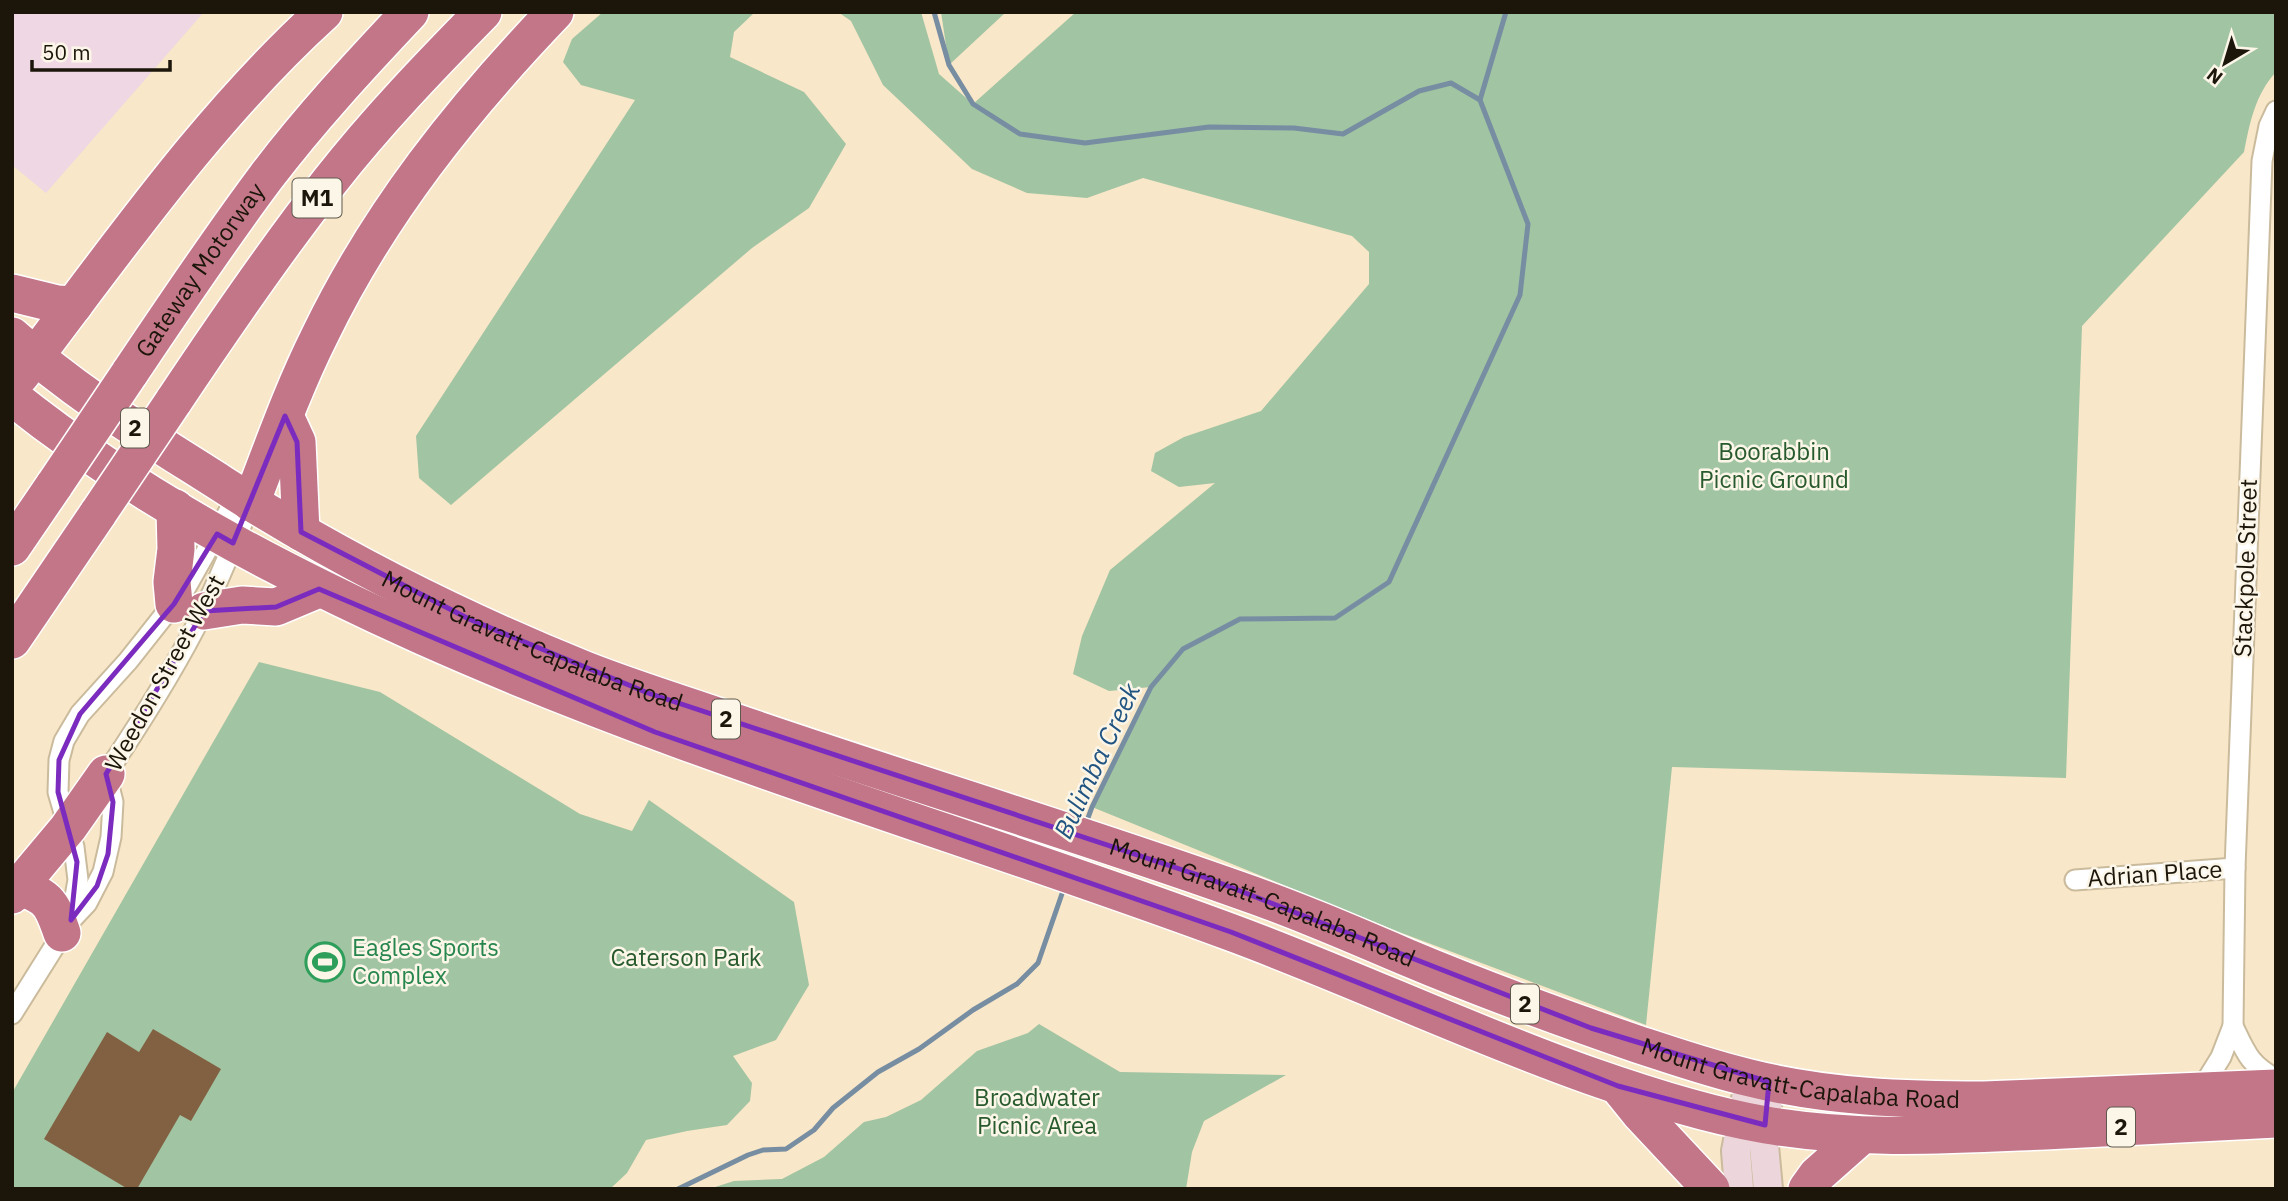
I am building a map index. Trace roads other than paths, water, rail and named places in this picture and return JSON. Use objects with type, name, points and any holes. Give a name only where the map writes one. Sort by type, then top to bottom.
[{"type":"highway","points":[[12,387],[24,346],[74,305],[203,140],[272,63],[324,12]]},
{"type":"highway","name":"Gateway Motorway","points":[[12,547],[195,276],[268,175],[348,78],[410,12]]},
{"type":"highway","name":"Gateway Motorway","points":[[12,640],[234,311],[331,180],[378,124],[483,12]]},
{"type":"highway","points":[[244,499],[285,416],[321,333],[348,281],[390,212],[458,120],[555,12]]},
{"type":"highway","points":[[12,293],[57,304],[74,305]]},
{"type":"highway","name":"Mount Gravatt-Capalaba Road","points":[[24,346],[128,424],[244,499],[301,532],[431,601],[589,671],[789,742],[1142,856],[1306,914],[1497,993],[1682,1059],[1759,1080],[1852,1095],[1937,1100],[2276,1088]]},
{"type":"highway","name":"Mount Gravatt-Capalaba Road","points":[[12,397],[108,467],[225,538],[319,589],[491,667],[655,732],[1242,937],[1512,1048],[1618,1086],[1753,1123],[1861,1136],[1920,1137],[2276,1119]]},
{"type":"highway","points":[[285,416],[297,442],[301,532]]},
{"type":"highway","points":[[175,508],[176,549],[172,582],[189,608],[242,605],[276,607],[319,589]]},
{"type":"highway","points":[[66,927],[47,900],[16,891],[68,828],[106,774]]},
{"type":"highway","points":[[1618,1086],[1711,1189]]},
{"type":"highway","points":[[1807,1189],[1816,1175],[1861,1136]]},
{"type":"main road","points":[[1759,1080],[1753,1123],[1768,1189]]},
{"type":"main road","points":[[1739,1189],[1736,1151],[1753,1123]]},
{"type":"street","name":"Stackpole Street","points":[[2200,1091],[2221,1056],[2233,1026],[2235,868],[2262,161],[2269,126],[2276,111]]},
{"type":"street","name":"Weedon Street West","points":[[66,927],[78,880],[77,862],[58,792],[57,775],[64,741],[80,714],[128,661],[189,608],[244,499]]},
{"type":"street","name":"Weedon Street West","points":[[12,1014],[66,927],[87,903],[97,886],[108,854],[113,802],[106,774],[168,678],[199,568],[225,538]]},
{"type":"street","name":"Adrian Place","points":[[2075,880],[2235,868]]},
{"type":"street","name":"Stackpole Street","points":[[2233,1026],[2251,1062],[2276,1079]]},
{"type":"waterway","points":[[934,12],[949,65],[973,104],[1020,134],[1085,143],[1209,127],[1294,128],[1343,134],[1419,91],[1451,83],[1480,100]]},
{"type":"waterway","name":"Bulimba Creek","points":[[1085,826],[1151,687],[1183,649],[1240,619],[1335,618],[1389,582],[1520,295],[1528,224],[1480,100],[1506,12]]},
{"type":"waterway","name":"Bulimba Creek","points":[[678,1189],[748,1155],[763,1150],[786,1149],[814,1130],[833,1108],[878,1072],[919,1049],[973,1010],[1017,984],[1038,963],[1064,888]]},
{"type":"place","name":"Eagles Sports Complex","points":[[325,962]]},
{"type":"park label","name":"Boorabbin Picnic Ground","points":[[1774,466]]},
{"type":"park label","name":"Caterson Park","points":[[686,958]]},
{"type":"park label","name":"Broadwater Picnic Area","points":[[1037,1112]]}]
